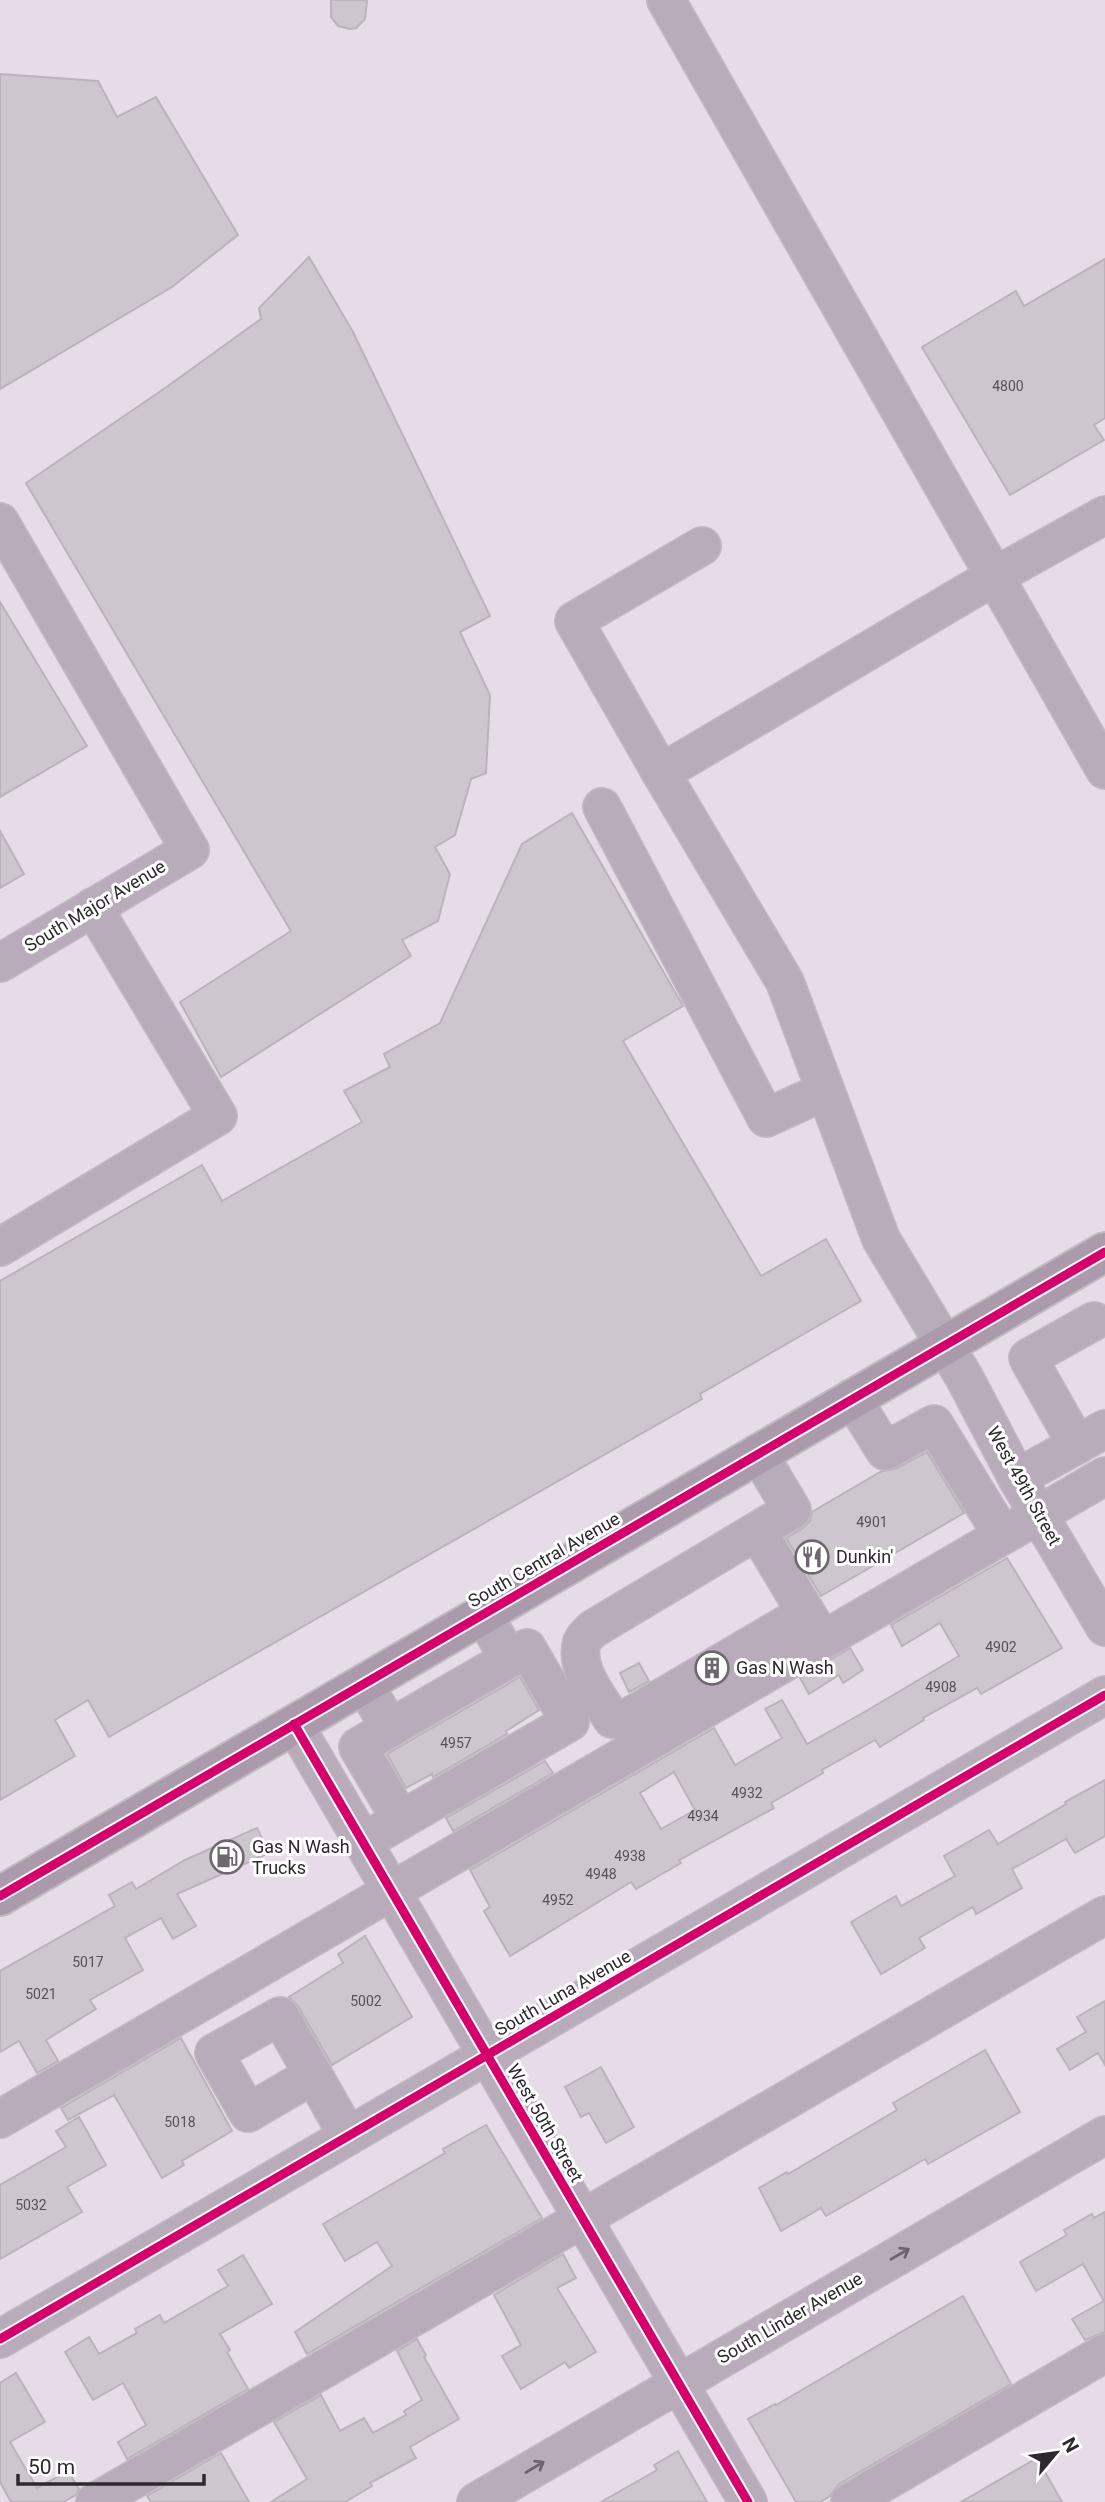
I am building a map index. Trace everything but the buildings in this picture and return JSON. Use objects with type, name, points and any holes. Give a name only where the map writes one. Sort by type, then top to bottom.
[{"type":"main road","name":"South Central Avenue","points":[[0,1896],[1105,1252]]},
{"type":"street","points":[[666,0],[1105,770]]},
{"type":"street","points":[[661,773],[995,576],[1105,515]]},
{"type":"street","name":"South Major Avenue","points":[[0,522],[190,850],[0,963]]},
{"type":"street","name":"West 49th Street","points":[[702,546],[574,621],[785,982],[881,1240],[945,1345],[1017,1478],[1105,1627]]},
{"type":"street","points":[[601,807],[766,1118],[825,1091]]},
{"type":"street","points":[[0,1247],[218,1116],[93,907]]},
{"type":"street","points":[[1017,1478],[1094,1438],[1028,1358],[1101,1325]]},
{"type":"street","points":[[852,1398],[885,1451],[934,1424],[993,1520]]},
{"type":"street","points":[[757,1531],[810,1620],[624,1720],[612,1719],[586,1676],[581,1655],[582,1640],[593,1629],[792,1510],[758,1453]]},
{"type":"street","points":[[0,2119],[1105,1476]]},
{"type":"street","points":[[483,1614],[509,1659]]},
{"type":"street","points":[[363,1842],[401,1820],[570,1722],[527,1648],[358,1746],[401,1820]]},
{"type":"street","points":[[364,1684],[390,1728]]},
{"type":"street","name":"South Luna Avenue","points":[[0,2339],[1105,1695]]},
{"type":"street","name":"West 50th Street","points":[[294,1724],[748,2502]]},
{"type":"street","points":[[95,2502],[1105,1914]]},
{"type":"street","points":[[313,2075],[348,2136]]},
{"type":"street","name":"South Linder Avenue","points":[[476,2502],[1105,2135]]},
{"type":"street","points":[[850,2502],[1105,2353]]},
{"type":"cycle path","points":[[0,1896],[1105,1252]]},
{"type":"cycle path","points":[[0,2339],[1105,1695]]},
{"type":"cycle path","points":[[294,1724],[748,2502]]},
{"type":"place","name":"Dunkin'","points":[[812,1557]]},
{"type":"place","name":"Gas N Wash","points":[[712,1668]]},
{"type":"place","name":"Gas N Wash Trucks","points":[[227,1857]]}]
